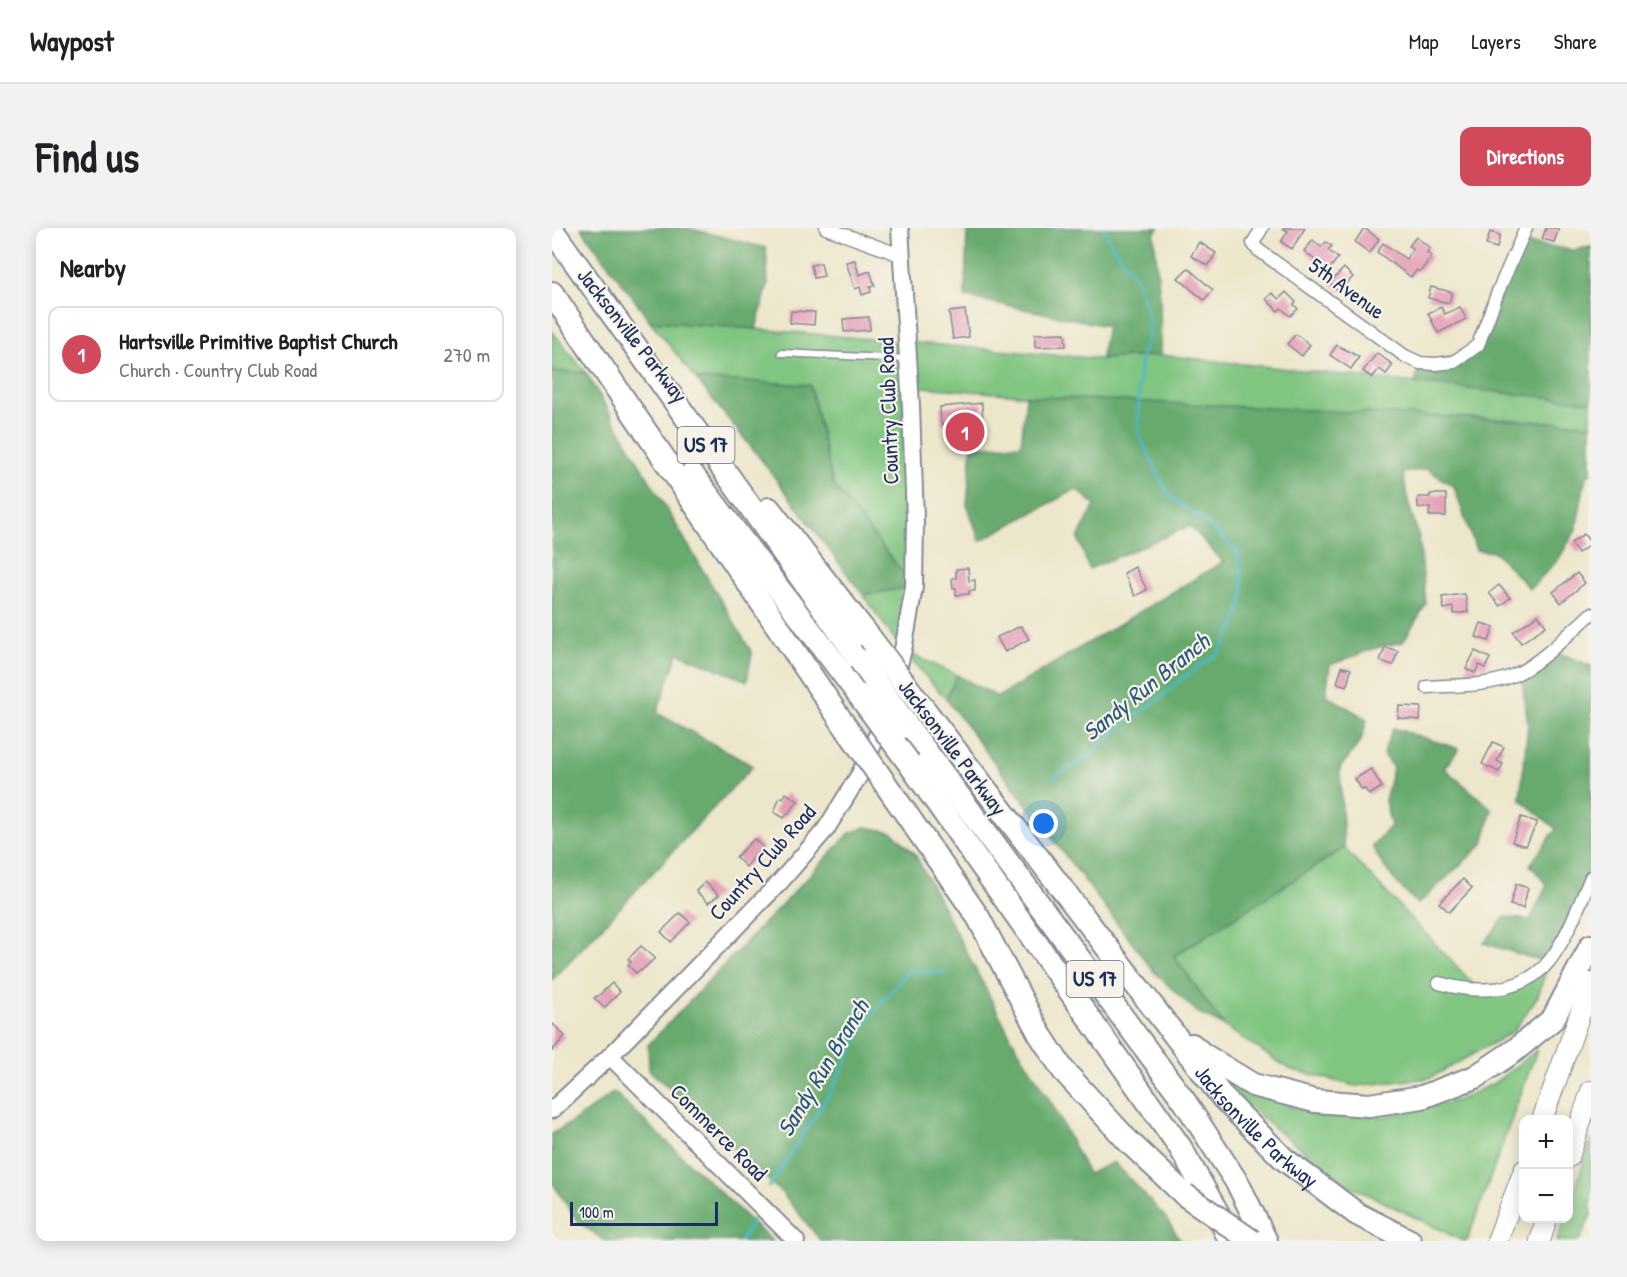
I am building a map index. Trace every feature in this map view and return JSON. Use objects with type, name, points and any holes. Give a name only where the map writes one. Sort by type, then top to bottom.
[{"type":"highway","name":"Jacksonville Parkway","points":[[555,234],[870,638],[1223,1098],[1284,1159],[1357,1214],[1410,1241]]},
{"type":"highway","name":"US 17","points":[[555,234],[860,660],[1185,1102],[1238,1184],[1266,1241]]},
{"type":"highway","name":"Jacksonville Parkway","points":[[552,291],[847,729],[978,917],[1039,1033],[1064,1070],[1128,1141],[1185,1195],[1252,1241]]},
{"type":"highway","name":"US 17","points":[[552,291],[909,763],[1180,1147],[1218,1214],[1230,1241]]},
{"type":"highway","points":[[1146,1000],[1202,1054],[1254,1084],[1315,1101],[1369,1105],[1433,1093],[1475,1077],[1514,1051],[1553,1019],[1591,946]]},
{"type":"main road","name":"Country Club Road","points":[[552,1110],[610,1056],[780,882],[826,829],[860,774],[888,710],[904,645],[914,587],[915,520],[909,359],[900,228]]},
{"type":"main road","points":[[1543,1115],[1591,983]]},
{"type":"main road","name":"Commerce Road","points":[[610,1056],[796,1241]]},
{"type":"main road","points":[[1573,1145],[1591,1091]]},
{"type":"main road","points":[[1497,1241],[1519,1183]]},
{"type":"main road","points":[[1540,1241],[1545,1223]]},
{"type":"street","points":[[826,228],[903,256]]},
{"type":"street","name":"5th Avenue","points":[[1262,228],[1253,243],[1257,249],[1405,356],[1420,363],[1435,364],[1454,362],[1478,345],[1499,289],[1526,228]]},
{"type":"street","points":[[1427,687],[1492,682],[1515,675],[1543,655],[1591,614]]},
{"type":"street","points":[[1439,983],[1455,988],[1479,990],[1501,988],[1527,981],[1550,961],[1573,920],[1591,877]]},
{"type":"lane","points":[[782,352],[909,359]]},
{"type":"green space","points":[[581,228],[688,228],[766,248],[768,285],[756,329],[650,321]]},
{"type":"green space","points":[[967,228],[1159,228],[1154,234],[1160,299],[1161,355],[1101,359],[1107,326],[965,297]]},
{"type":"green space","points":[[1520,242],[1574,250],[1591,247],[1591,402],[1415,383],[1420,363],[1435,364],[1478,345]]},
{"type":"green space","points":[[650,321],[1101,359],[1161,355],[1591,402],[1591,424],[1067,399],[910,386],[915,520],[914,587],[903,650],[957,675],[946,699],[903,651],[863,595],[913,586],[833,484],[810,385],[696,379]]},
{"type":"green space","points":[[552,331],[586,373],[552,371]]},
{"type":"green space","points":[[552,371],[586,373],[752,653],[747,681],[678,653],[657,713],[753,766],[552,980]]},
{"type":"green space","points":[[696,379],[810,385],[833,484],[914,587],[863,595],[760,458]]},
{"type":"green space","points":[[1026,396],[1591,424],[1591,473],[1586,476],[1576,530],[1558,560],[1530,589],[1495,552],[1476,550],[1454,487],[1427,469],[1403,473],[1408,501],[1419,538],[1426,604],[1403,642],[1375,648],[1330,665],[1326,695],[1367,719],[1361,741],[1340,768],[1344,848],[1174,956],[1224,1026],[1197,1012],[1155,973],[946,699],[957,675],[998,697],[1223,562],[1190,526],[1089,569],[1078,538],[1095,505],[1076,489],[980,541],[967,505],[972,446],[1021,445]]},
{"type":"green space","points":[[1562,654],[1591,666],[1591,877],[1549,961],[1531,958],[1484,943],[1505,917],[1530,920],[1547,885],[1530,865],[1556,829],[1520,799],[1528,724],[1522,681]]},
{"type":"green space","points":[[1393,728],[1459,749],[1444,768],[1492,809],[1483,844],[1418,904],[1392,877],[1372,846],[1391,826],[1385,801],[1393,768],[1383,754]]},
{"type":"green space","points":[[866,827],[892,832],[915,854],[1013,1041],[1055,1109],[1088,1174],[1114,1162],[1165,1217],[1181,1241],[821,1241],[783,1194],[649,1070],[648,1045],[850,833]]},
{"type":"green space","points":[[1344,848],[1479,990],[1501,988],[1549,961],[1538,996],[1513,1032],[1430,1078],[1355,1086],[1289,1069],[1224,1026],[1174,956]]},
{"type":"green space","points":[[1537,1050],[1467,1241],[1347,1184],[1274,1128],[1215,1076],[1295,1108],[1380,1117],[1459,1100],[1494,1083]]},
{"type":"green space","points":[[614,1092],[772,1241],[605,1241],[578,1222],[552,1182],[552,1134]]},
{"type":"green space","points":[[1591,1140],[1591,1215],[1579,1241],[1557,1241],[1564,1223],[1573,1223],[1573,1195]]},
{"type":"building","points":[[1282,228],[1305,228],[1292,249],[1281,242],[1288,231]]},
{"type":"building","points":[[1364,228],[1379,239],[1370,253],[1355,242]]},
{"type":"building","points":[[1546,228],[1559,228],[1554,242],[1542,239]]},
{"type":"building","points":[[1490,232],[1500,235],[1497,248],[1486,245]]},
{"type":"building","points":[[1416,237],[1430,248],[1427,253],[1432,256],[1420,272],[1417,270],[1411,277],[1377,252],[1383,243],[1406,259],[1413,249],[1409,246]]},
{"type":"building","points":[[1313,240],[1321,247],[1326,242],[1332,246],[1328,250],[1338,258],[1328,271],[1304,251]]},
{"type":"building","points":[[1199,242],[1216,253],[1208,266],[1191,256]]},
{"type":"building","points":[[855,260],[859,275],[870,271],[875,286],[870,287],[871,292],[862,295],[860,287],[855,289],[846,262]]},
{"type":"building","points":[[821,263],[824,276],[814,278],[811,265]]},
{"type":"building","points":[[1188,268],[1213,290],[1204,300],[1178,278]]},
{"type":"building","points":[[1344,268],[1353,277],[1339,292],[1330,283]]},
{"type":"building","points":[[1431,287],[1452,292],[1449,303],[1428,298]]},
{"type":"building","points":[[1286,292],[1296,302],[1294,305],[1298,309],[1290,316],[1281,308],[1278,311],[1266,299],[1272,293],[1279,299]]},
{"type":"building","points":[[1441,307],[1445,314],[1460,307],[1466,319],[1438,333],[1428,313]]},
{"type":"building","points":[[965,310],[969,337],[953,339],[949,312]]},
{"type":"building","points":[[791,311],[815,312],[814,325],[790,323]]},
{"type":"building","points":[[869,317],[870,330],[844,332],[843,319]]},
{"type":"building","points":[[1065,333],[1066,346],[1035,347],[1035,334]]},
{"type":"building","points":[[1296,334],[1310,345],[1302,356],[1287,344]]},
{"type":"building","points":[[1337,345],[1359,357],[1351,369],[1330,355]]},
{"type":"building","points":[[1377,353],[1393,365],[1386,374],[1379,369],[1372,378],[1363,371]]},
{"type":"building","points":[[982,403],[983,427],[958,429],[958,422],[941,424],[940,407]]},
{"type":"building","points":[[1430,494],[1446,494],[1446,516],[1429,516],[1430,508],[1418,508],[1418,497],[1430,497]]},
{"type":"building","points":[[1584,534],[1591,544],[1578,553],[1571,543]]},
{"type":"building","points":[[1135,567],[1147,590],[1135,596],[1124,573]]},
{"type":"building","points":[[968,568],[969,581],[975,580],[975,591],[956,595],[952,578],[956,578],[956,569]]},
{"type":"building","points":[[1577,573],[1585,583],[1561,603],[1553,592]]},
{"type":"building","points":[[1499,585],[1510,598],[1500,606],[1489,593]]},
{"type":"building","points":[[1465,594],[1468,612],[1454,614],[1453,607],[1444,609],[1442,597]]},
{"type":"building","points":[[1538,615],[1546,626],[1521,643],[1513,632]]},
{"type":"building","points":[[1481,623],[1494,627],[1489,641],[1476,637]]},
{"type":"building","points":[[1021,626],[1029,639],[1005,652],[997,637]]},
{"type":"building","points":[[1385,647],[1398,651],[1393,665],[1380,661]]},
{"type":"building","points":[[1475,651],[1490,658],[1485,668],[1479,665],[1475,673],[1466,669]]},
{"type":"building","points":[[1342,667],[1351,669],[1347,686],[1337,683]]},
{"type":"building","points":[[1399,706],[1421,707],[1420,720],[1398,718]]},
{"type":"building","points":[[1493,742],[1504,747],[1497,761],[1503,764],[1499,772],[1482,764]]},
{"type":"building","points":[[1371,769],[1382,787],[1369,795],[1365,789],[1362,790],[1355,779]]},
{"type":"building","points":[[786,793],[798,801],[784,818],[774,812],[780,797],[783,798]]},
{"type":"building","points":[[1521,817],[1537,822],[1526,846],[1512,842]]},
{"type":"building","points":[[754,839],[763,847],[746,867],[736,857]]},
{"type":"building","points":[[1463,879],[1472,888],[1449,912],[1439,903]]},
{"type":"building","points":[[705,882],[719,895],[708,903],[696,891]]},
{"type":"building","points":[[1516,884],[1528,888],[1523,908],[1510,905]]},
{"type":"building","points":[[680,913],[690,922],[671,942],[661,932]]},
{"type":"building","points":[[641,946],[655,958],[636,973],[628,965],[631,962],[628,959]]},
{"type":"building","points":[[612,983],[620,992],[604,1008],[594,998]]},
{"type":"building","points":[[552,1023],[565,1036],[552,1051]]},
{"type":"waterway","name":"Sandy Run Branch","points":[[1053,777],[1089,756],[1126,722],[1219,653],[1238,617],[1244,592],[1238,553],[1209,524],[1168,494],[1141,439],[1138,430],[1140,361],[1149,333],[1148,316],[1137,280],[1108,239],[1105,228]]},
{"type":"waterway","name":"Sandy Run Branch","points":[[769,1187],[832,1090],[861,1031],[878,1007],[909,970],[945,973]]},
{"type":"waterway","name":"Sandy Run Branch","points":[[740,1241],[753,1220]]},
{"type":"place","name":"Hartsville Primitive Baptist Church","points":[[965,432]]}]
